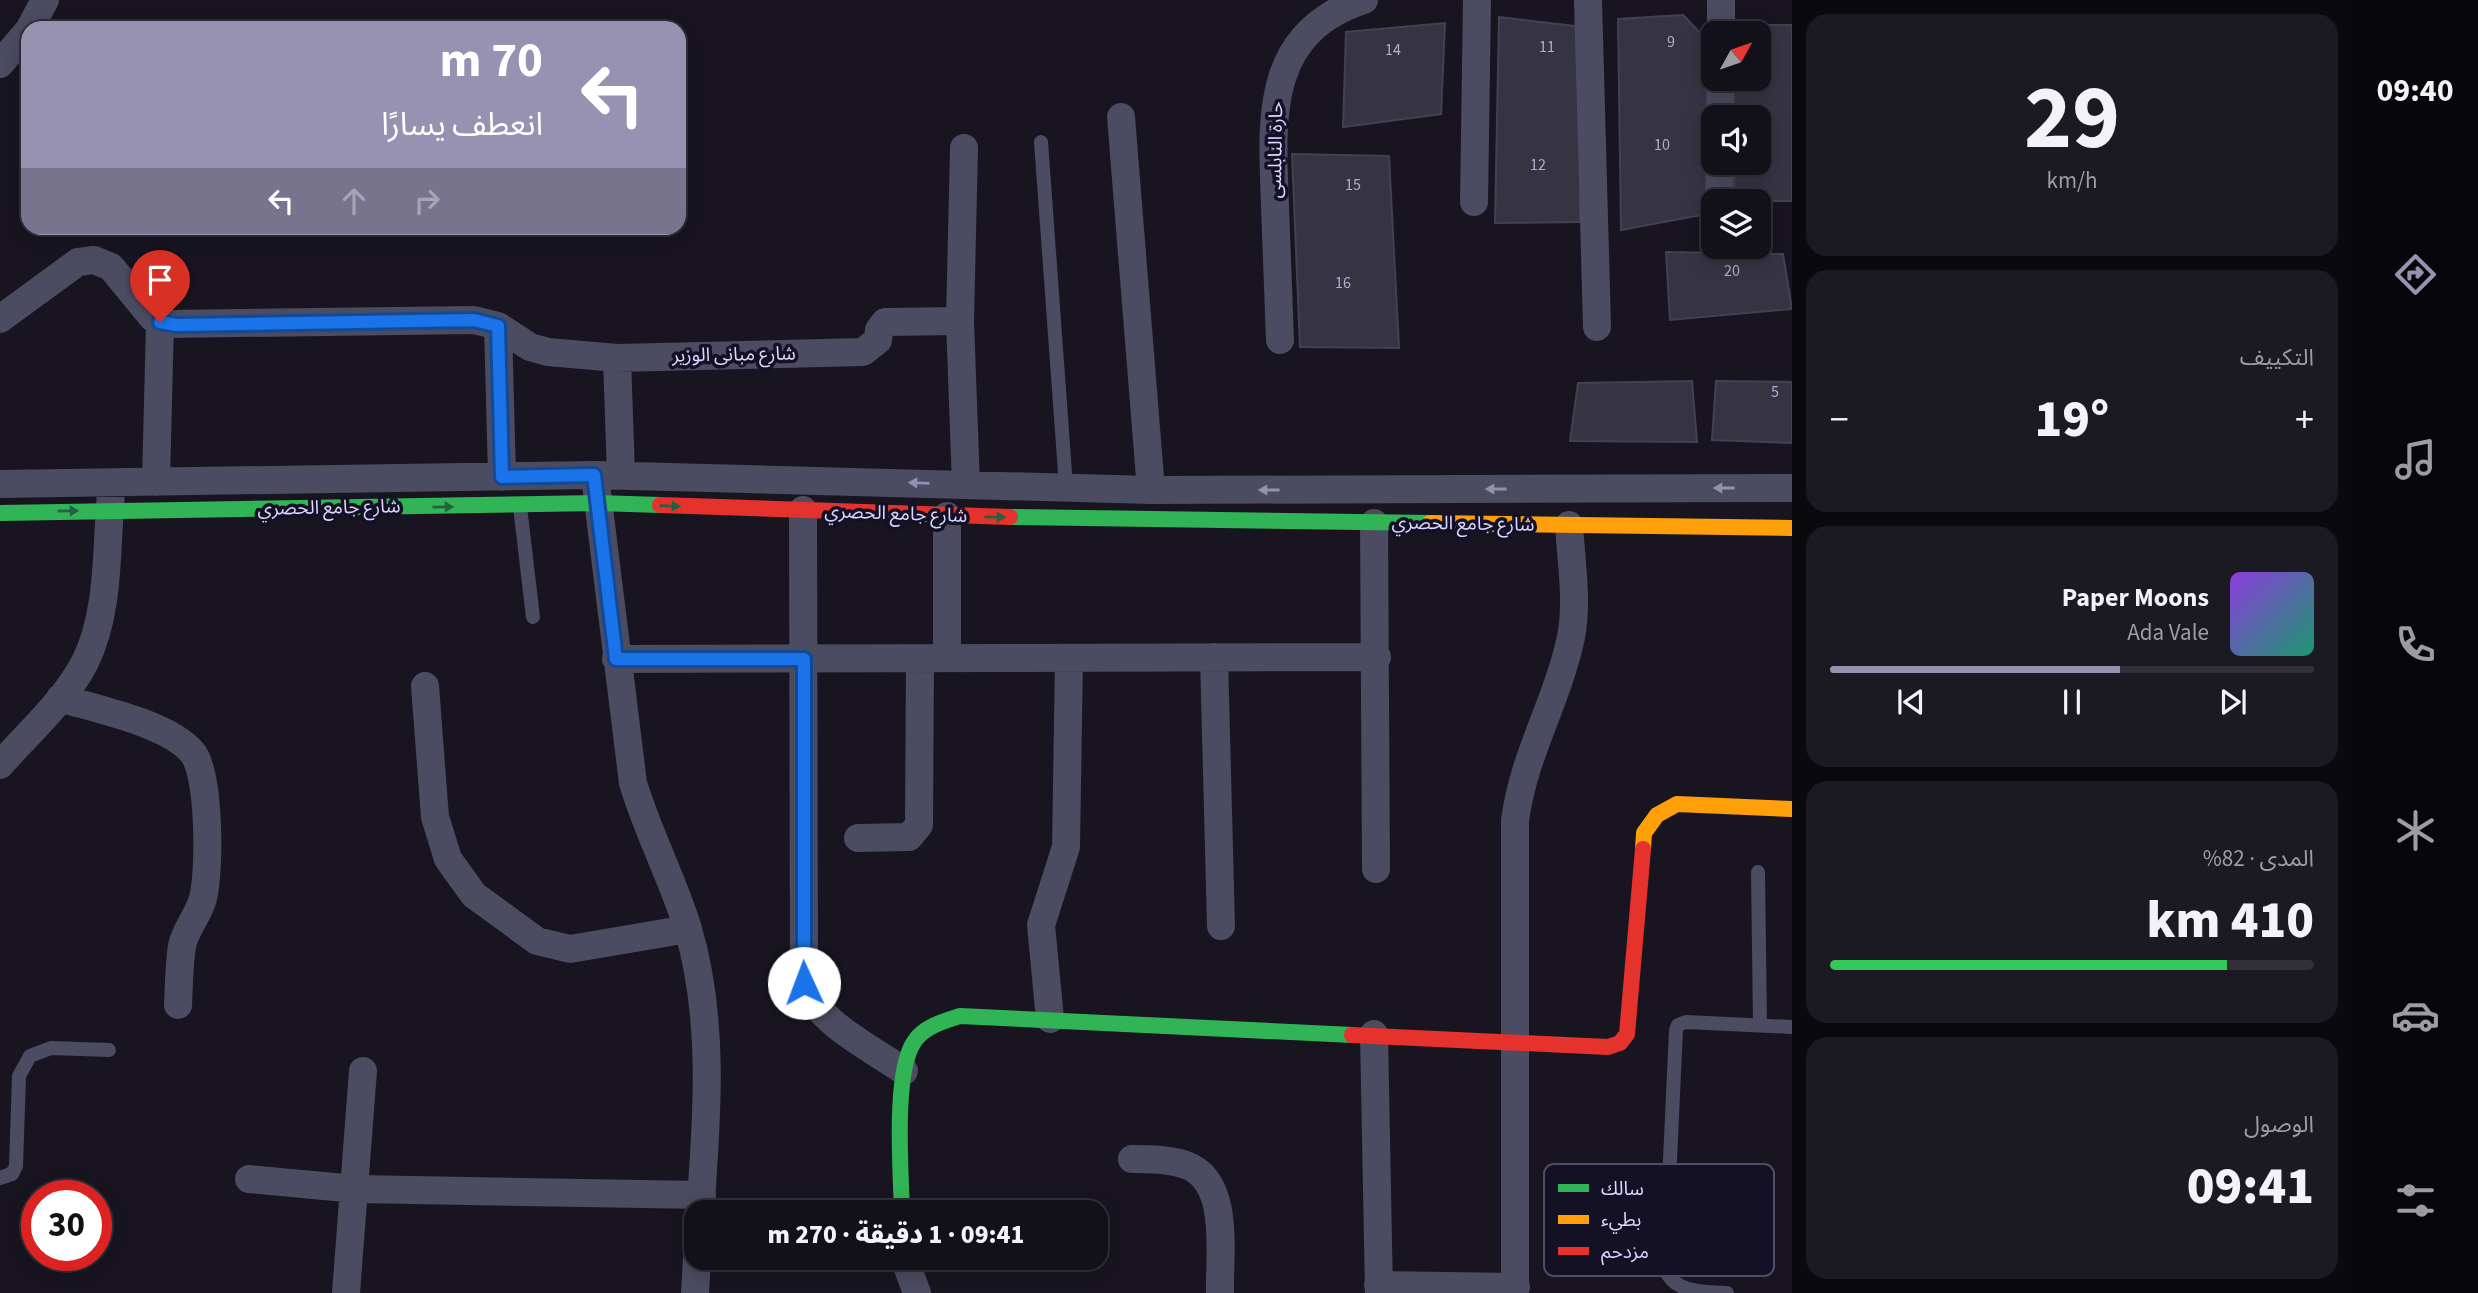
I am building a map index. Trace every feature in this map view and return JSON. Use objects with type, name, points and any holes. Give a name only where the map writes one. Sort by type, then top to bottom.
[{"type":"street","points":[[33,21],[45,0]]},
{"type":"street","name":"حارة النابلسى","points":[[1280,340],[1273,136],[1275,97],[1288,60],[1312,29],[1345,6],[1363,0]]},
{"type":"street","points":[[1474,202],[1477,0]]},
{"type":"street","points":[[1588,0],[1597,327]]},
{"type":"street","points":[[1721,0],[1721,21]]},
{"type":"street","points":[[1121,117],[1150,490]]},
{"type":"street","points":[[964,148],[960,321],[966,485]]},
{"type":"street","points":[[0,319],[78,262],[94,260],[111,267],[146,311],[160,322],[156,482]]},
{"type":"street","name":"شارع مبانى الوزير","points":[[160,322],[176,325],[474,320],[498,326],[530,347],[548,352],[617,358],[863,352],[878,340],[879,330],[885,322],[960,321]]},
{"type":"street","points":[[498,326],[502,477]]},
{"type":"street","points":[[617,358],[608,475],[598,503],[634,783],[646,825],[688,929],[699,984],[705,1039],[701,1200]]},
{"type":"street","name":"شارع جامع الحصري","points":[[0,513],[111,497],[156,482],[608,475],[1150,490],[1792,488]]},
{"type":"street","name":"شارع جامع الحصري","points":[[0,484],[111,497],[520,506],[598,503],[947,516],[1792,527]]},
{"type":"street","points":[[0,765],[60,698],[85,661],[99,621],[111,497]]},
{"type":"street","points":[[803,510],[804,983],[814,1007],[824,1017],[904,1070]]},
{"type":"street","points":[[858,838],[909,837],[919,825],[947,516]]},
{"type":"street","points":[[1374,523],[1377,657],[1376,869]]},
{"type":"street","points":[[1374,1034],[1379,1289],[1516,1290],[1515,821],[1519,789],[1526,765],[1561,676],[1572,634],[1574,590],[1569,525]]},
{"type":"street","points":[[1214,657],[1221,926]]},
{"type":"street","points":[[616,659],[1377,657]]},
{"type":"street","points":[[1050,1019],[1041,925],[1066,847],[1069,658]]},
{"type":"street","points":[[425,686],[435,817],[448,859],[474,895],[537,941],[570,949],[688,929]]},
{"type":"street","points":[[60,698],[150,727],[174,738],[193,752],[203,772],[206,794],[205,890],[182,946],[178,1005]]},
{"type":"street","points":[[902,1200],[904,1070],[912,1043],[932,1024],[961,1016],[1608,1046],[1620,1043],[1628,1034],[1644,834],[1657,815],[1677,804],[1792,808]]},
{"type":"street","points":[[346,1293],[363,1072]]},
{"type":"street","points":[[1132,1159],[1166,1160],[1189,1166],[1208,1182],[1218,1207],[1220,1293]]},
{"type":"street","points":[[249,1179],[356,1189],[684,1203]]},
{"type":"street","points":[[695,1293],[696,1270]]},
{"type":"street","points":[[908,1270],[917,1293]]},
{"type":"lane","points":[[1041,142],[1066,486]]},
{"type":"lane","points":[[520,506],[533,617]]},
{"type":"lane","points":[[1758,872],[1760,1025]]},
{"type":"lane","points":[[1669,1164],[1674,1035],[1682,1023],[1792,1027]]},
{"type":"lane","points":[[0,1178],[12,1174],[16,1166],[19,1076],[30,1056],[51,1048],[109,1050]]},
{"type":"lane","points":[[1669,1276],[1671,1281],[1686,1291],[1727,1293]]},
{"type":"building","points":[[1683,15],[1701,34],[1701,91],[1709,91],[1709,105],[1701,105],[1701,175],[1708,175],[1707,189],[1701,189],[1701,215],[1621,230],[1618,19]]},
{"type":"building","points":[[1499,17],[1583,27],[1580,222],[1495,223]]},
{"type":"building","points":[[1445,23],[1441,114],[1343,127],[1346,32]]},
{"type":"building","points":[[1771,25],[1792,25],[1792,201],[1771,201],[1771,189],[1735,189],[1734,175],[1771,175],[1771,105],[1733,105],[1732,91],[1771,91]]},
{"type":"building","points":[[1292,154],[1389,156],[1399,348],[1300,347]]},
{"type":"building","points":[[1666,252],[1701,253],[1701,259],[1771,259],[1771,254],[1783,254],[1792,309],[1670,320]]},
{"type":"building","points":[[1692,381],[1697,442],[1570,441],[1578,383]]},
{"type":"building","points":[[1716,381],[1792,382],[1792,443],[1712,440]]},
{"type":"traffic: fast","points":[[0,513],[598,503],[660,505]]},
{"type":"traffic: fast","points":[[1010,517],[1430,523]]},
{"type":"traffic: fast","points":[[902,1200],[900,1124],[907,1057],[918,1037],[941,1022],[960,1016],[1352,1035]]},
{"type":"traffic: slow","points":[[1430,523],[1792,528]]},
{"type":"traffic: slow","points":[[1643,849],[1644,833],[1657,815],[1677,804],[1792,809]]},
{"type":"traffic: jam","points":[[660,505],[1010,517]]},
{"type":"traffic: jam","points":[[1352,1035],[1608,1047],[1620,1043],[1627,1034],[1643,849]]},
{"type":"route","points":[[160,322],[176,325],[474,320],[498,326],[502,477],[594,475],[616,659],[804,659],[804,983]]}]
